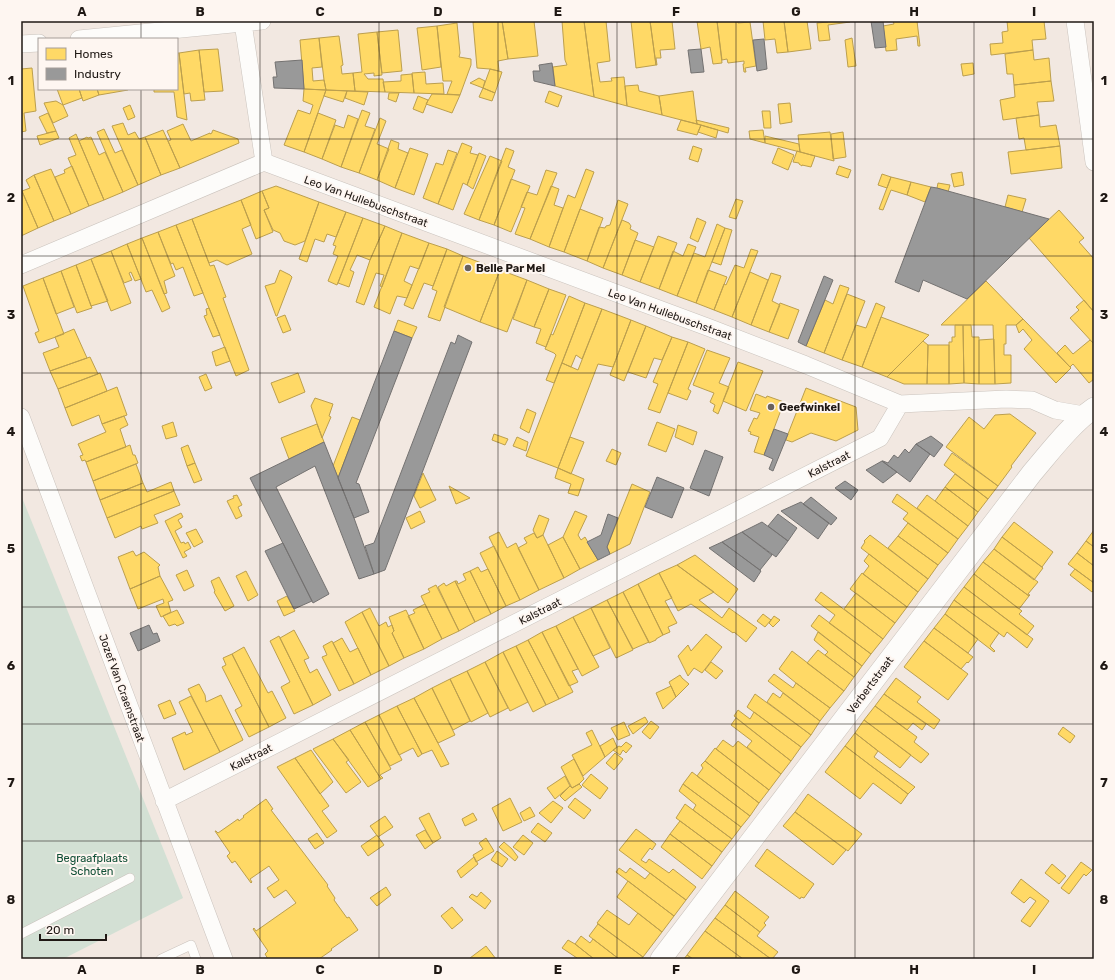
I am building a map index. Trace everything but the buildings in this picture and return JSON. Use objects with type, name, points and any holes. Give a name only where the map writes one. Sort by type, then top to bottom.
[{"type":"street","points":[[89,38],[262,21]]},
{"type":"street","points":[[1074,21],[1094,162]]},
{"type":"street","points":[[21,264],[264,162],[243,23]]},
{"type":"street","points":[[21,44],[38,43]]},
{"type":"street","name":"Leo Van Hullebuschstraat","points":[[264,162],[710,328],[806,365],[900,404],[1006,399],[1032,400],[1055,410],[1089,412]]},
{"type":"street","name":"Kalstraat","points":[[164,801],[880,438],[900,404]]},
{"type":"street","name":"Verbertstraat","points":[[661,959],[1032,473],[1054,446],[1089,412]]},
{"type":"street","name":"Jozef Van Craenstraat","points":[[21,417],[224,959]]},
{"type":"lane","points":[[21,934],[130,878]]},
{"type":"lane","points":[[161,959],[191,945],[196,959]]},
{"type":"green space","name":"Begraafplaats Schoten","points":[[21,495],[183,898],[63,959],[21,959]]},
{"type":"place","name":"Belle Par Mel","points":[[468,268]]},
{"type":"place","name":"Geefwinkel","points":[[771,407]]}]
